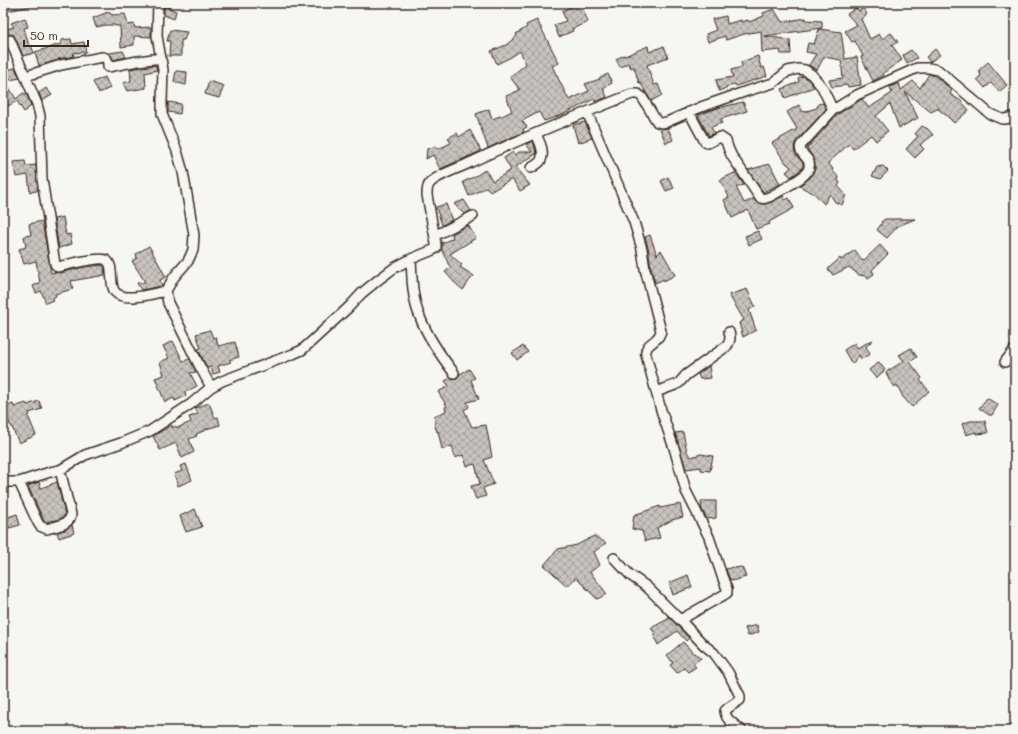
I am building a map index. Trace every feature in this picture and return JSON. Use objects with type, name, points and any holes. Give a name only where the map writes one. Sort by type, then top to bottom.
[{"type":"street","points":[[158,3],[157,36],[163,70],[162,114],[177,151],[183,172],[194,235],[193,250],[188,261],[174,277],[166,291],[168,303],[211,387]]},
{"type":"street","points":[[10,40],[26,76],[40,116],[42,179],[54,264],[58,267],[102,259],[106,260],[110,265],[112,287],[118,294],[135,298],[166,291]]},
{"type":"street","points":[[26,76],[61,64],[102,57],[107,59],[108,67],[161,58]]},
{"type":"street","points":[[689,112],[705,142],[708,143],[720,137],[726,141],[729,152],[734,161],[760,198],[767,198],[802,177],[807,172],[810,165],[809,161],[800,152],[801,145],[833,110],[857,95],[917,68],[938,70],[990,114],[1002,119],[1015,117]]},
{"type":"street","points":[[3,482],[19,482],[60,470],[85,454],[150,431],[191,404],[211,387],[222,381],[302,350],[339,317],[362,293],[378,280],[394,268],[436,248],[427,194],[429,183],[438,177],[486,155],[632,94],[638,94],[642,97],[657,122],[661,123],[667,122],[701,107],[734,95],[773,83],[788,71],[798,69],[805,70],[812,75],[822,87],[833,110]]},
{"type":"street","points":[[587,112],[634,222],[642,249],[645,269],[660,330],[658,338],[648,346],[645,352],[686,491],[709,537],[728,591],[680,620]]},
{"type":"street","points":[[531,168],[539,162],[541,158],[542,149],[536,134]]},
{"type":"street","points":[[434,235],[473,216]]},
{"type":"street","points":[[411,259],[414,293],[419,317],[438,352],[454,373]]},
{"type":"street","points":[[656,392],[680,383],[686,375],[727,346],[731,338],[729,332]]},
{"type":"street","points":[[1005,362],[1015,349]]},
{"type":"street","points":[[19,482],[37,521],[40,526],[46,529],[66,523],[71,518],[60,470]]},
{"type":"street","points":[[614,558],[630,575],[647,587],[704,645],[714,653],[728,672],[740,696],[740,700],[725,711],[728,719],[742,731]]},
{"type":"building","points":[[3,3],[31,3],[31,6],[3,12]]},
{"type":"building","points":[[579,3],[594,3],[583,9],[588,22],[559,37],[554,25],[566,21],[562,11]]},
{"type":"building","points":[[164,6],[176,11],[174,19],[164,15]]},
{"type":"building","points":[[856,8],[859,11],[863,8],[867,14],[861,19],[870,39],[879,34],[882,39],[891,33],[898,42],[892,45],[902,60],[883,73],[884,75],[873,81],[855,41],[852,42],[845,31],[857,25],[847,14]]},
{"type":"building","points":[[774,9],[782,22],[806,18],[806,20],[822,21],[822,28],[765,36],[790,40],[791,54],[781,54],[780,50],[762,52],[761,31],[744,34],[726,40],[725,36],[708,42],[706,34],[716,30],[712,19],[726,16],[727,24],[741,20],[741,22],[748,20],[749,22],[764,16],[763,13]]},
{"type":"building","points":[[108,12],[113,15],[125,14],[128,25],[134,24],[135,28],[151,27],[151,37],[134,36],[134,45],[121,47],[120,26],[106,25],[96,27],[93,18]]},
{"type":"building","points":[[25,18],[28,27],[24,28],[29,46],[31,45],[34,53],[23,56],[14,35],[7,35],[3,40],[3,30],[14,27],[11,23]]},
{"type":"building","points":[[537,20],[559,63],[552,66],[569,100],[589,91],[585,84],[600,79],[599,78],[608,74],[612,83],[603,88],[607,97],[595,102],[594,99],[562,115],[544,121],[539,112],[522,121],[527,127],[523,129],[524,132],[488,148],[476,114],[489,109],[492,119],[512,111],[506,96],[520,90],[510,77],[526,64],[520,51],[497,64],[491,51],[506,45],[517,36],[516,34],[527,27],[526,25]]},
{"type":"building","points":[[819,29],[841,32],[845,59],[857,57],[861,85],[832,87],[829,80],[843,78],[841,60],[824,57],[817,70],[809,65],[816,54],[806,52],[808,43],[814,44]]},
{"type":"building","points":[[170,30],[187,32],[184,40],[181,40],[181,56],[169,56],[170,41],[167,41]]},
{"type":"building","points":[[71,39],[72,44],[84,42],[86,52],[73,53],[74,56],[58,59],[39,66],[35,52],[61,44],[61,40]]},
{"type":"building","points":[[648,46],[649,52],[664,46],[668,57],[647,65],[654,85],[658,84],[662,95],[651,101],[640,82],[639,83],[634,67],[631,68],[628,63],[620,67],[616,59]]},
{"type":"building","points":[[935,49],[940,55],[930,62],[926,57]]},
{"type":"building","points":[[911,50],[917,58],[907,63],[903,55]]},
{"type":"building","points":[[123,51],[126,57],[113,60],[109,53]]},
{"type":"building","points":[[758,56],[761,68],[764,67],[767,76],[736,86],[735,84],[719,91],[716,80],[733,77],[731,70],[742,67],[741,62]]},
{"type":"building","points":[[988,62],[1007,85],[999,92],[991,83],[985,88],[977,79],[981,76],[979,70]]},
{"type":"building","points":[[156,65],[157,70],[145,73],[146,88],[127,91],[123,83],[131,81],[130,69]]},
{"type":"building","points":[[15,68],[20,78],[5,81],[16,99],[23,93],[27,95],[31,106],[24,112],[17,101],[8,106],[3,97],[3,71]]},
{"type":"building","points":[[176,71],[187,72],[186,85],[174,82]]},
{"type":"building","points":[[929,74],[935,76],[952,90],[950,94],[961,101],[969,110],[954,123],[938,109],[939,108],[931,112],[905,92],[918,118],[899,128],[890,104],[876,116],[888,131],[876,141],[871,135],[853,149],[849,144],[828,163],[839,178],[838,180],[840,183],[838,186],[846,195],[842,205],[835,202],[830,194],[824,204],[815,194],[799,186],[810,178],[815,169],[814,159],[807,148],[837,115],[862,99],[869,108],[892,93],[890,87],[899,83],[901,90],[913,81],[920,88]]},
{"type":"building","points":[[803,76],[808,79],[814,87],[785,98],[782,89],[799,82],[798,78]]},
{"type":"building","points":[[105,77],[110,88],[99,93],[93,82]]},
{"type":"building","points":[[209,81],[224,86],[219,98],[205,94]]},
{"type":"building","points":[[46,88],[52,95],[42,101],[39,93]]},
{"type":"building","points":[[168,102],[181,104],[180,114],[168,112]]},
{"type":"building","points":[[743,102],[747,111],[721,119],[722,123],[711,127],[714,133],[709,136],[698,115]]},
{"type":"building","points":[[823,103],[826,109],[795,143],[795,153],[803,163],[803,167],[791,177],[786,172],[791,167],[786,163],[772,143],[797,129],[787,112],[799,105],[803,112],[817,108],[818,104]]},
{"type":"building","points":[[585,122],[592,138],[578,143],[573,125]]},
{"type":"building","points":[[922,126],[928,129],[933,135],[920,145],[924,149],[915,158],[906,149],[918,136],[915,134]]},
{"type":"building","points":[[668,128],[673,140],[666,143],[660,129]]},
{"type":"building","points":[[470,130],[481,151],[440,169],[433,155],[426,159],[427,149],[436,146],[438,149],[451,143],[448,138],[457,133],[459,137]]},
{"type":"building","points":[[533,141],[536,154],[515,167],[530,185],[520,191],[512,179],[490,192],[487,187],[469,196],[463,182],[485,170],[493,181],[511,170],[504,158],[513,152],[515,155],[519,152],[532,152],[526,144]]},
{"type":"building","points":[[25,161],[26,166],[36,165],[38,190],[36,191],[30,192],[28,175],[16,177],[13,162]]},
{"type":"building","points":[[770,164],[780,184],[763,192],[748,170]]},
{"type":"building","points":[[883,166],[888,171],[880,179],[872,176],[877,167]]},
{"type":"building","points":[[736,173],[744,185],[736,187],[744,203],[754,199],[757,203],[766,204],[783,196],[785,200],[789,198],[794,208],[769,222],[770,224],[756,229],[748,210],[732,218],[724,200],[729,197],[720,180]]},
{"type":"building","points":[[668,177],[674,188],[666,191],[661,181]]},
{"type":"building","points":[[464,200],[471,211],[464,214],[454,204]]},
{"type":"building","points":[[446,204],[452,220],[442,225],[436,207]]},
{"type":"building","points":[[63,217],[66,235],[70,234],[72,244],[59,248],[54,219]]},
{"type":"building","points":[[885,219],[915,219],[898,226],[887,238],[877,230],[882,223],[881,222]]},
{"type":"building","points":[[42,221],[51,273],[60,273],[84,267],[102,265],[104,267],[105,275],[71,281],[73,289],[55,294],[56,296],[52,298],[53,300],[46,303],[41,291],[36,293],[33,286],[40,283],[36,261],[24,264],[19,249],[26,247],[24,236],[31,235],[29,224]]},
{"type":"building","points":[[468,225],[476,238],[450,254],[462,265],[460,267],[474,276],[463,290],[445,272],[451,267],[448,264],[442,250],[442,243],[453,238],[452,234]]},
{"type":"building","points":[[758,231],[762,239],[749,245],[745,236]]},
{"type":"building","points":[[650,235],[657,255],[661,250],[675,275],[664,281],[664,279],[655,283],[645,237]]},
{"type":"building","points":[[880,245],[888,254],[872,270],[874,274],[868,278],[859,275],[849,267],[833,275],[828,269],[840,258],[841,260],[855,250],[863,261]]},
{"type":"building","points":[[149,246],[166,277],[160,280],[162,286],[141,290],[137,283],[145,282],[132,261],[137,258],[136,254]]},
{"type":"building","points":[[747,289],[755,306],[749,310],[756,330],[743,337],[739,323],[744,320],[729,295]]},
{"type":"building","points":[[210,330],[213,338],[216,337],[218,346],[235,342],[239,357],[229,360],[231,362],[218,366],[220,372],[213,374],[211,367],[207,368],[198,349],[201,348],[196,334]]},
{"type":"building","points":[[873,340],[866,347],[870,354],[861,359],[859,355],[852,364],[844,350],[855,343],[857,348]]},
{"type":"building","points":[[173,341],[183,361],[190,359],[196,372],[190,373],[197,386],[185,392],[186,396],[175,401],[174,398],[165,402],[155,378],[164,375],[160,362],[169,358],[163,346]]},
{"type":"building","points":[[523,346],[528,352],[517,360],[512,353]]},
{"type":"building","points":[[911,348],[917,357],[910,362],[922,378],[920,380],[929,391],[912,407],[903,397],[897,385],[895,387],[889,380],[886,372],[904,361],[899,355]]},
{"type":"building","points":[[879,362],[885,370],[876,378],[869,370]]},
{"type":"building","points":[[709,366],[711,378],[700,379],[698,374]]},
{"type":"building","points":[[469,369],[475,378],[471,380],[479,399],[467,402],[469,407],[464,410],[472,427],[486,425],[492,457],[484,460],[494,484],[483,488],[486,496],[476,499],[471,486],[480,484],[475,464],[467,466],[463,455],[455,458],[452,446],[442,449],[438,431],[437,432],[434,423],[436,423],[434,416],[446,411],[445,407],[447,406],[438,392],[449,386],[445,381],[451,378],[457,378],[460,374]]},
{"type":"building","points":[[987,398],[998,405],[992,415],[989,415],[979,408]]},
{"type":"building","points":[[39,401],[42,409],[29,413],[30,415],[28,416],[36,435],[19,443],[10,425],[4,407],[13,404],[14,407],[26,403],[27,405]]},
{"type":"building","points":[[209,403],[215,418],[218,417],[220,425],[206,429],[196,434],[197,436],[189,439],[194,452],[182,458],[176,443],[160,450],[153,436],[172,425],[173,428],[176,426],[177,428],[191,422],[189,417],[198,414],[195,408]]},
{"type":"building","points":[[970,421],[985,421],[988,433],[976,434],[976,432],[966,435],[962,424]]},
{"type":"building","points":[[683,432],[687,452],[691,457],[701,454],[713,456],[710,471],[701,470],[701,467],[686,469],[675,433]]},
{"type":"building","points":[[186,464],[192,480],[178,486],[174,474],[182,471],[180,466]]},
{"type":"building","points":[[39,482],[41,488],[57,482],[65,514],[62,518],[54,521],[44,521],[28,486]]},
{"type":"building","points":[[701,501],[716,501],[716,518],[707,519],[702,510]]},
{"type":"building","points":[[680,504],[683,517],[672,520],[657,528],[660,538],[645,541],[642,531],[632,529],[634,515],[660,506],[660,508]]},
{"type":"building","points":[[195,509],[202,527],[186,532],[180,516]]},
{"type":"building","points":[[17,514],[20,525],[9,528],[5,518]]},
{"type":"building","points":[[72,525],[74,533],[59,538],[57,532],[65,530]]},
{"type":"building","points":[[594,536],[606,543],[594,552],[600,565],[590,572],[607,594],[597,599],[576,578],[567,586],[544,565],[558,549],[577,545]]},
{"type":"building","points":[[742,567],[746,577],[732,581],[730,580],[726,569]]},
{"type":"building","points":[[688,575],[692,587],[673,595],[669,583]]},
{"type":"building","points":[[670,618],[689,638],[686,641],[677,631],[658,645],[654,636],[656,635],[651,628]]},
{"type":"building","points":[[757,625],[759,632],[748,636],[745,628]]},
{"type":"building","points":[[683,642],[694,654],[695,653],[701,658],[693,664],[696,667],[688,672],[684,668],[677,673],[670,665],[673,663],[667,655]]}]
